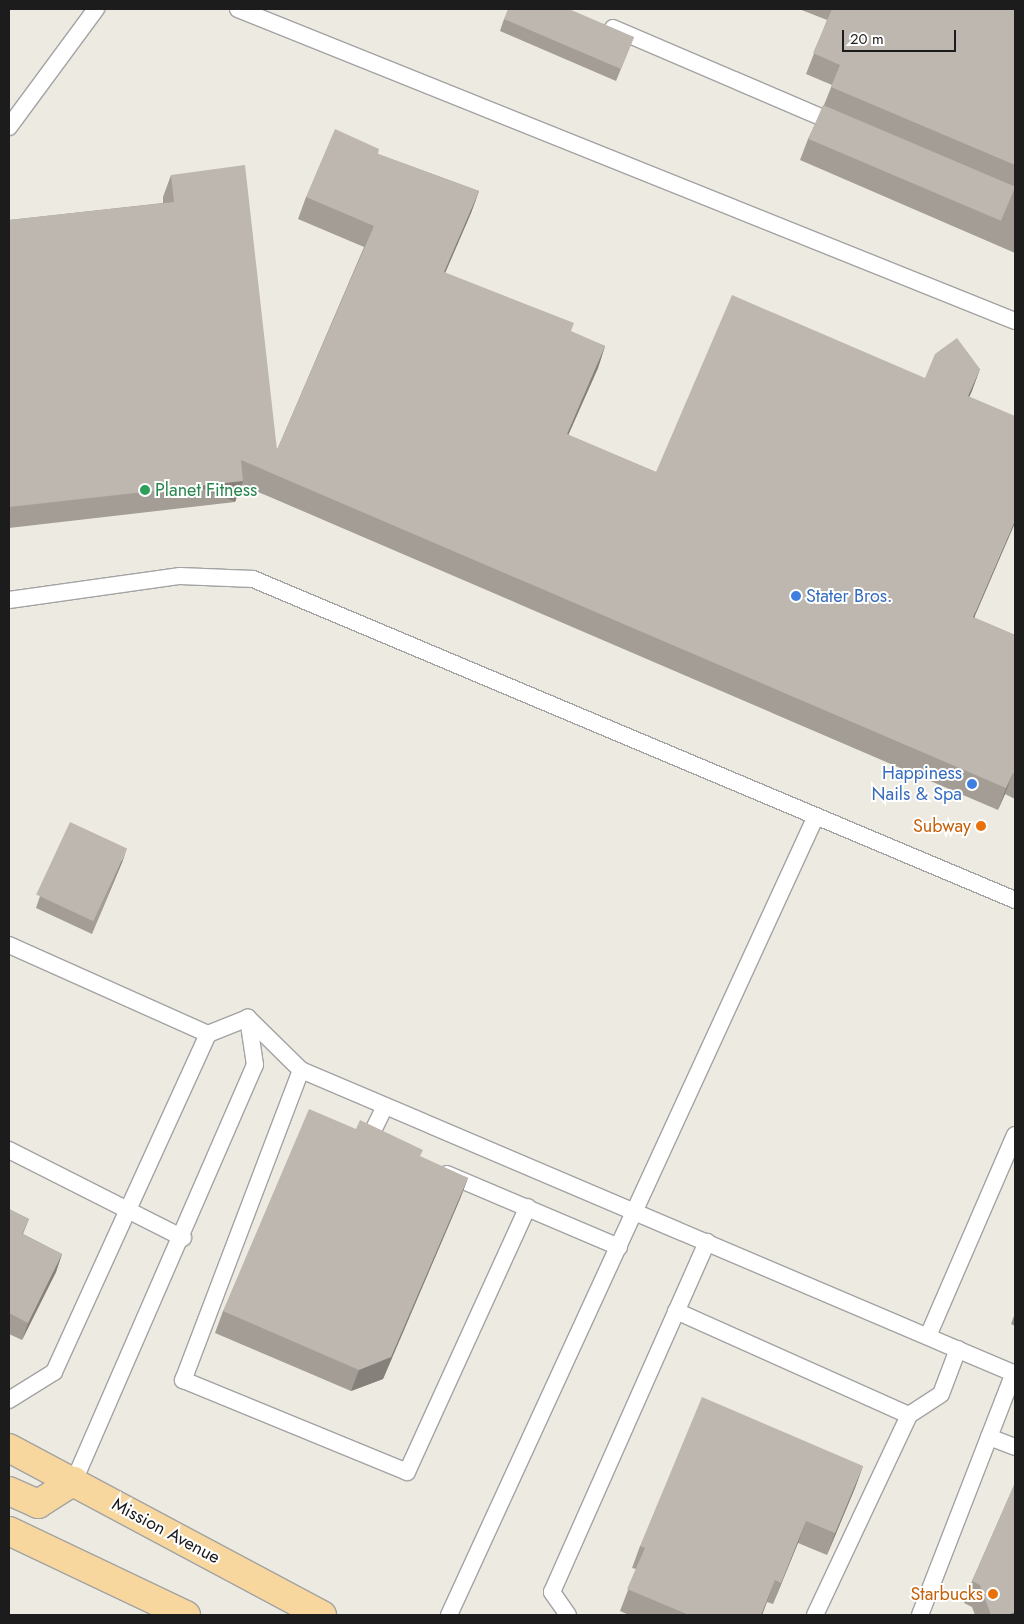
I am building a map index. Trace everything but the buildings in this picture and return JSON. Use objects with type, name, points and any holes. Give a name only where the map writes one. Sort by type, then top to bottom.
[{"type":"main road","name":"Mission Avenue","points":[[9,1448],[322,1615]]},
{"type":"main road","points":[[9,1491],[38,1504],[74,1481]]},
{"type":"main road","points":[[9,1530],[186,1615]]},
{"type":"main road","points":[[86,1566],[145,1615]]},
{"type":"lane","points":[[9,127],[96,9]]},
{"type":"lane","points":[[238,9],[1015,321]]},
{"type":"lane","points":[[595,20],[851,130]]},
{"type":"lane","points":[[9,600],[180,576],[252,579],[1015,900]]},
{"type":"lane","points":[[448,1615],[816,816]]},
{"type":"lane","points":[[9,945],[208,1034]]},
{"type":"lane","points":[[9,1400],[54,1372],[208,1034],[248,1018]]},
{"type":"lane","points":[[248,1018],[300,1070],[1015,1373],[920,1615]]},
{"type":"lane","points":[[74,1481],[183,1238],[255,1065],[248,1018]]},
{"type":"lane","points":[[300,1070],[182,1380],[407,1472],[528,1207]]},
{"type":"lane","points":[[384,1106],[368,1141],[395,1152]]},
{"type":"lane","points":[[928,1336],[1015,1135]]},
{"type":"lane","points":[[9,1150],[127,1212],[183,1238]]},
{"type":"lane","points":[[430,1167],[619,1247]]},
{"type":"lane","points":[[568,1615],[552,1592],[707,1242]]},
{"type":"lane","points":[[676,1312],[909,1415]]},
{"type":"lane","points":[[815,1615],[909,1415],[941,1394],[958,1349]]},
{"type":"lane","points":[[989,1437],[1015,1447]]},
{"type":"place","name":"Planet Fitness","points":[[145,490]]},
{"type":"place","name":"Stater Bros.","points":[[796,596]]},
{"type":"place","name":"Happiness Nails & Spa","points":[[972,784]]},
{"type":"place","name":"Subway","points":[[981,826]]},
{"type":"place","name":"Starbucks","points":[[993,1594]]}]
